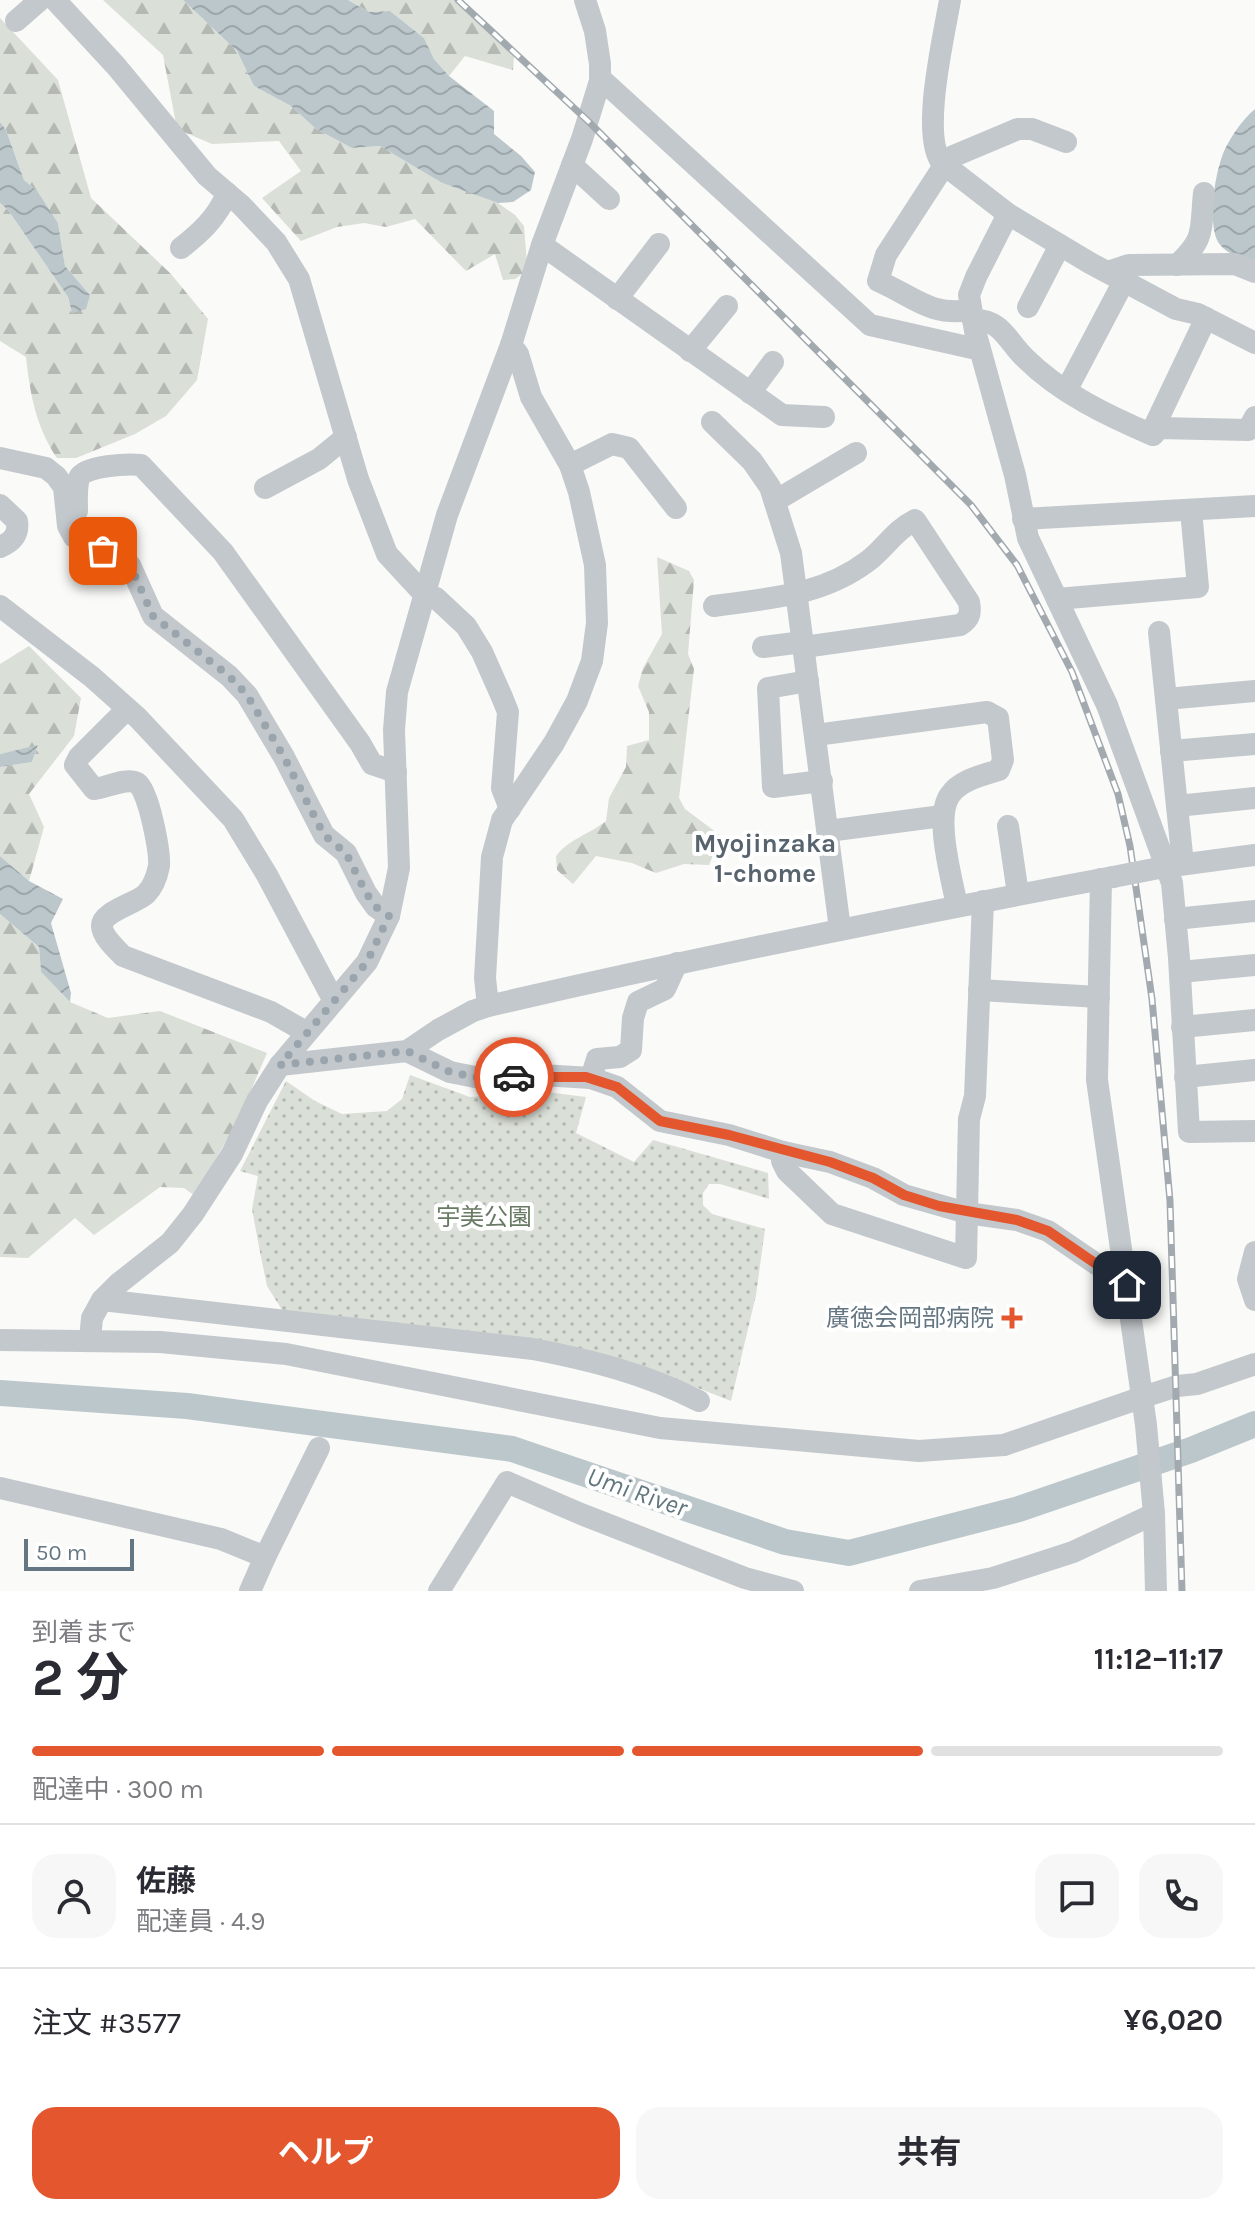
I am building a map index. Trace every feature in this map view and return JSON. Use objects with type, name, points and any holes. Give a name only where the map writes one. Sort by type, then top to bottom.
[{"type":"street","points":[[16,21],[40,0]]},
{"type":"street","points":[[55,0],[116,66],[207,176],[276,242],[299,279],[358,479],[387,554],[424,594],[436,598],[466,626],[482,652],[508,712],[502,788],[510,809]]},
{"type":"street","points":[[90,1339],[92,1318],[102,1300],[170,1243],[193,1214],[232,1154],[257,1101],[280,1065],[367,962],[389,916],[399,868],[394,730],[397,692],[447,515],[511,345],[600,78],[595,31],[585,0]]},
{"type":"street","points":[[950,0],[935,97],[932,139],[935,155],[1008,214],[1060,245],[1176,309],[1206,318],[1255,343]]},
{"type":"street","points":[[600,78],[870,325],[978,347]]},
{"type":"street","points":[[1066,142],[1032,129],[1018,129],[949,158],[886,255],[878,281],[898,289],[927,308],[972,315],[996,325],[1006,333],[1024,358],[1110,417],[1153,435],[1159,428]]},
{"type":"street","points":[[572,165],[609,199]]},
{"type":"street","points":[[181,248],[202,231],[222,205],[227,193]]},
{"type":"street","points":[[1188,265],[1201,232],[1204,193]]},
{"type":"street","points":[[1008,214],[969,295],[978,347],[1015,475],[1028,538],[1107,705],[1169,866],[1180,972],[1189,1132],[1255,1131]]},
{"type":"street","points":[[617,299],[659,244]]},
{"type":"street","points":[[542,245],[782,415],[824,417]]},
{"type":"street","points":[[1028,307],[1060,245]]},
{"type":"street","points":[[1067,389],[1116,276],[1129,265],[1235,264],[1255,272]]},
{"type":"street","points":[[690,351],[727,306]]},
{"type":"street","points":[[1159,428],[1156,423],[1206,318]]},
{"type":"street","points":[[488,1006],[485,978],[492,857],[502,820],[577,701],[592,661],[597,623],[595,565],[570,465],[531,397],[518,354],[511,345]]},
{"type":"street","points":[[750,393],[773,362]]},
{"type":"street","points":[[1159,428],[1248,430],[1255,417]]},
{"type":"street","points":[[712,422],[752,461],[770,487],[791,553],[840,929]]},
{"type":"street","points":[[265,488],[319,459],[346,437]]},
{"type":"street","points":[[570,465],[612,444],[629,448],[676,508]]},
{"type":"street","points":[[775,501],[856,453]]},
{"type":"street","points":[[0,458],[46,468],[56,476],[64,487],[74,537],[130,565],[153,616],[229,676],[247,695],[284,757],[324,835],[346,853],[366,893],[376,907],[389,916]]},
{"type":"street","points":[[70,529],[77,522],[78,480],[82,473],[91,469],[141,465],[223,552],[372,764],[396,772]]},
{"type":"street","points":[[0,505],[17,521],[18,529],[9,543],[0,547]]},
{"type":"street","points":[[1023,519],[1255,506]]},
{"type":"street","points":[[1057,599],[1198,587],[1191,510]]},
{"type":"street","points":[[714,606],[796,594],[825,585],[868,561],[901,528],[915,520],[969,602],[971,612],[967,621],[960,625],[803,645],[763,647]]},
{"type":"street","points":[[0,606],[92,677],[157,736],[233,819],[267,875],[334,1001]]},
{"type":"street","points":[[1159,632],[1177,806],[1169,866]]},
{"type":"street","points":[[808,681],[768,688],[773,787],[822,781]]},
{"type":"street","points":[[1166,699],[1255,691]]},
{"type":"street","points":[[127,709],[79,757],[75,765],[94,789],[129,781],[144,791],[158,844],[159,862],[157,875],[144,897],[109,914],[102,927],[112,945],[123,956],[271,1012],[306,1032]]},
{"type":"street","points":[[816,735],[987,712],[998,718],[1003,760],[999,770],[959,786],[950,794],[942,816],[957,906]]},
{"type":"street","points":[[1171,751],[1255,744]]},
{"type":"street","points":[[1177,806],[1255,798]]},
{"type":"street","points":[[828,831],[942,816]]},
{"type":"street","points":[[1008,826],[1018,894]]},
{"type":"street","points":[[280,1065],[407,1051],[438,1030],[488,1006],[677,963],[1018,894],[1169,866],[1255,855]]},
{"type":"street","points":[[1107,878],[1097,1080],[1143,1397],[1154,1510],[1156,1591]]},
{"type":"street","points":[[783,1152],[782,1161],[787,1171],[832,1214],[966,1258],[969,1119],[975,1096],[983,901]]},
{"type":"street","points":[[1175,919],[1255,911]]},
{"type":"street","points":[[591,1078],[597,1059],[620,1057],[631,1050],[633,1018],[638,1002],[665,989],[677,963]]},
{"type":"street","points":[[1180,972],[1255,965]]},
{"type":"street","points":[[979,990],[1099,997]]},
{"type":"street","points":[[1182,1027],[1255,1020]]},
{"type":"street","points":[[407,1051],[450,1072],[485,1079],[541,1075],[591,1078],[617,1087],[660,1121],[729,1135],[783,1152],[830,1162],[873,1178],[904,1195],[967,1213],[1017,1220],[1048,1231],[1127,1285]]},
{"type":"street","points":[[1185,1077],[1255,1070]]},
{"type":"street","points":[[1255,1252],[1248,1279],[1255,1300]]},
{"type":"street","points":[[102,1300],[533,1349],[592,1360],[665,1384],[699,1401]]},
{"type":"street","points":[[0,1340],[160,1342],[286,1354],[660,1428],[919,1451],[1004,1445],[1177,1386],[1197,1384],[1255,1364]]},
{"type":"street","points":[[250,1591],[319,1448]]},
{"type":"street","points":[[439,1591],[507,1482],[745,1578],[793,1591]]},
{"type":"street","points":[[0,1488],[221,1539],[265,1557]]},
{"type":"street","points":[[922,1591],[993,1578],[1073,1552],[1154,1510]]},
{"type":"green space","points":[[103,0],[183,0],[237,51],[254,86],[291,106],[316,129],[352,148],[380,146],[442,183],[498,203],[524,226],[527,263],[523,273],[515,279],[503,280],[495,254],[466,271],[415,219],[386,227],[364,223],[337,227],[301,241],[262,198],[301,171],[279,141],[212,144],[177,129],[163,55]]},
{"type":"green space","points":[[348,0],[457,0],[514,56],[513,70],[465,56],[449,76],[434,59],[424,38],[390,11],[369,12]]},
{"type":"green space","points":[[0,18],[58,80],[91,198],[171,274],[208,319],[197,380],[166,416],[135,434],[76,458],[57,458],[35,410],[26,357],[0,341],[0,203],[68,297],[72,313],[90,295],[65,266],[58,223],[38,192],[24,180],[6,130],[0,122]]},
{"type":"green space","points":[[657,557],[689,571],[694,580],[688,654],[694,669],[679,798],[685,809],[721,836],[709,865],[684,864],[656,873],[632,863],[596,856],[573,884],[557,870],[556,856],[567,845],[606,821],[609,798],[626,767],[627,746],[649,740],[649,712],[638,686],[643,668],[662,634]]},
{"type":"green space","points":[[29,646],[81,698],[74,736],[29,794],[44,827],[29,881],[0,856],[0,767],[32,762],[38,746],[0,754],[0,664]]},
{"type":"green space","points":[[0,914],[39,947],[41,972],[70,1002],[108,1018],[160,1011],[267,1053],[240,1116],[195,1196],[184,1188],[160,1187],[94,1235],[75,1218],[28,1258],[0,1257]]},
{"type":"green space","name":"宇美公園","points":[[410,1075],[470,1097],[547,1092],[586,1097],[576,1133],[634,1162],[653,1140],[768,1173],[769,1199],[720,1184],[709,1184],[703,1193],[703,1205],[712,1214],[765,1229],[756,1295],[731,1401],[670,1377],[284,1313],[267,1286],[260,1252],[252,1209],[258,1176],[240,1171],[286,1081],[315,1101],[342,1114],[387,1111],[402,1099]]},
{"type":"water","points":[[183,0],[348,0],[369,12],[390,11],[424,38],[434,59],[449,76],[494,111],[494,134],[535,172],[531,190],[513,202],[498,203],[442,183],[380,146],[352,148],[316,129],[291,106],[254,86],[237,51]]},
{"type":"water","points":[[1255,109],[1255,265],[1230,253],[1218,242],[1213,209],[1215,183],[1225,149]]},
{"type":"water","points":[[0,122],[6,130],[24,180],[38,192],[58,223],[65,266],[90,295],[86,309],[72,313],[68,297],[0,203]]},
{"type":"water","points":[[38,745],[32,762],[0,767],[0,754]]},
{"type":"water","points":[[0,856],[29,881],[63,899],[51,923],[71,993],[70,1002],[41,972],[39,947],[0,914]]},
{"type":"waterway","name":"Umi River","points":[[0,1393],[187,1406],[512,1449],[785,1542],[849,1553],[1019,1509],[1191,1450],[1255,1424]]},
{"type":"railway","points":[[458,0],[588,121],[971,505],[1017,565],[1072,672],[1118,794],[1130,846],[1152,999],[1170,1201],[1182,1591]]},
{"type":"way so far","points":[[103,551],[130,565],[153,616],[229,676],[247,695],[284,757],[324,835],[346,853],[366,893],[376,907],[389,916],[367,962],[280,1065],[407,1051],[450,1072],[485,1079],[514,1077]]},
{"type":"place","name":"廣徳会岡部病院","points":[[1012,1318]]},
{"type":"district","name":"Myojinzaka 1-chome","points":[[765,858]]},
{"type":"route","points":[[514,1077],[586,1077],[617,1087],[660,1121],[729,1135],[783,1152],[830,1162],[873,1178],[904,1195],[939,1206],[1017,1220],[1048,1231],[1127,1285]]}]
